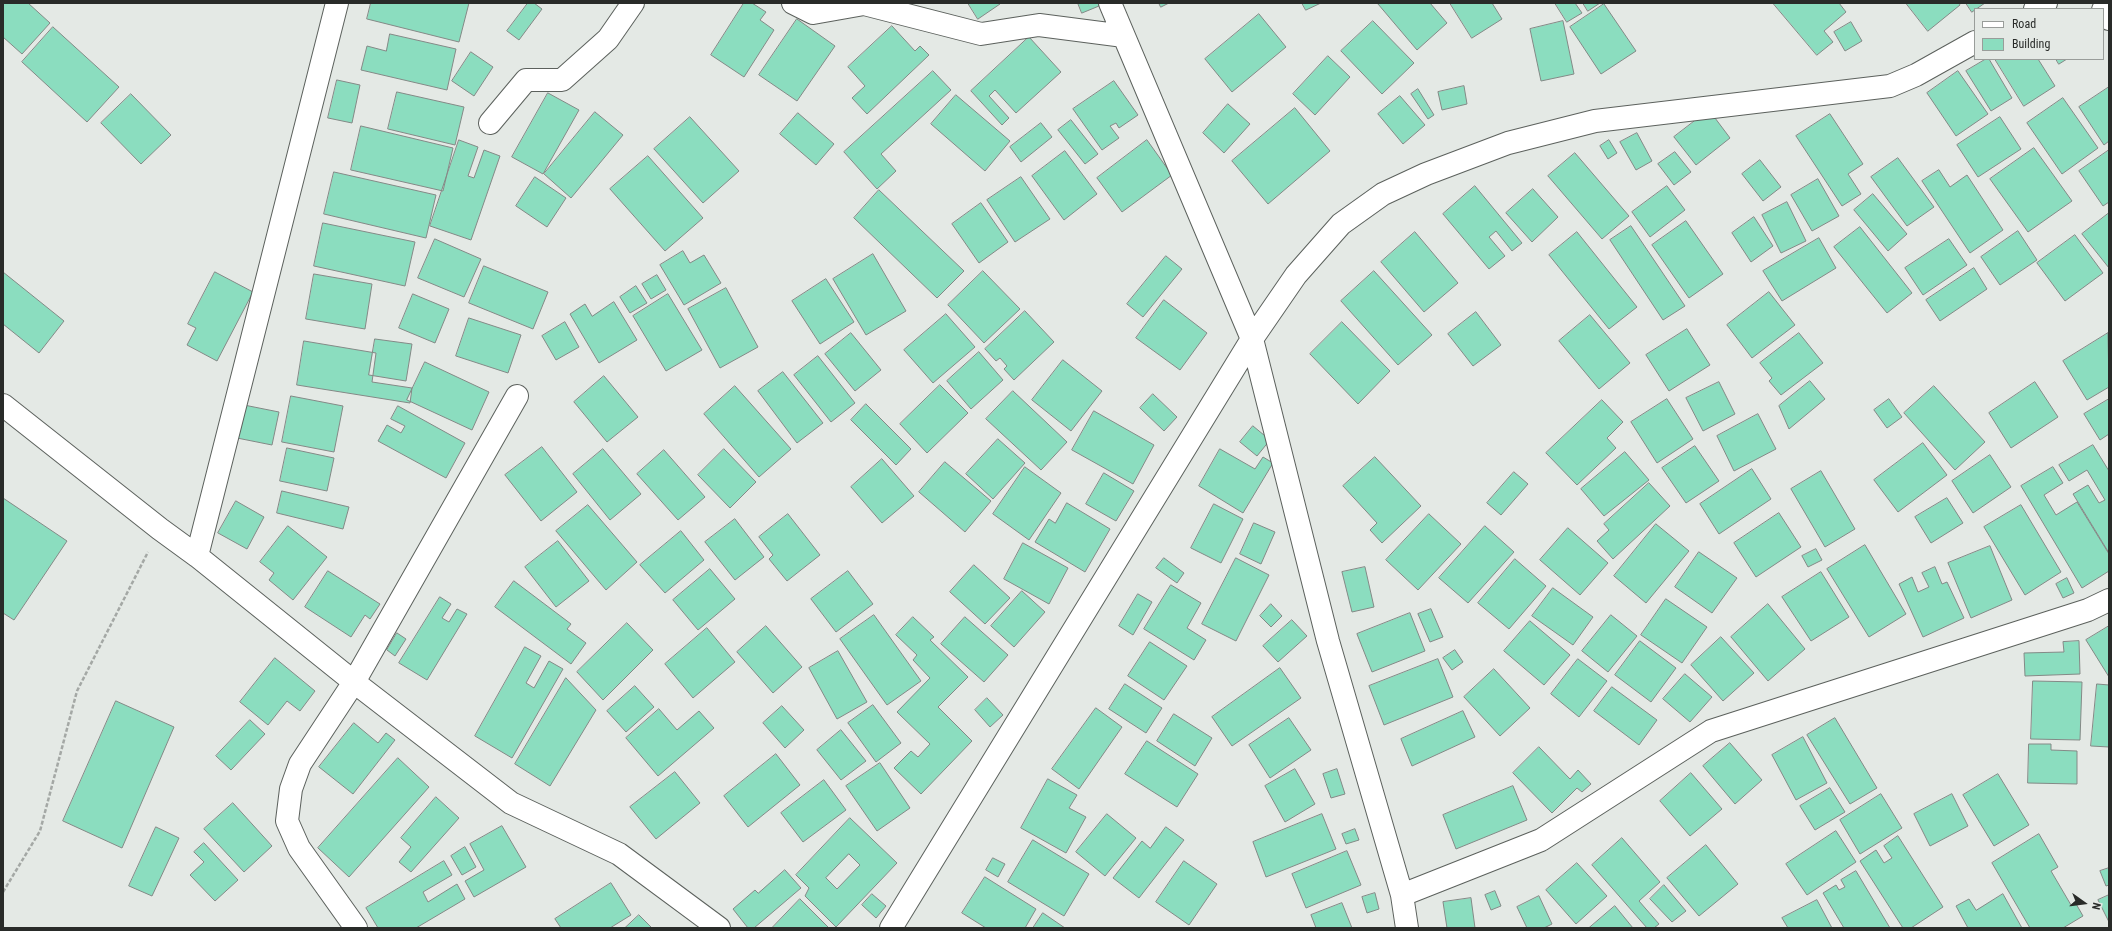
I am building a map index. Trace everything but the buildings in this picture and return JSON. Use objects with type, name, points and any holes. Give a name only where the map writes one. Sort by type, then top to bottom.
[{"type":"street","points":[[197,556],[337,3]]},
{"type":"street","points":[[490,123],[526,80],[562,80],[608,39],[633,3]]},
{"type":"street","points":[[793,3],[813,13],[864,4],[981,34],[1039,25],[1124,36]]},
{"type":"street","points":[[1110,3],[1252,339],[1328,641],[1402,894],[1407,928]]},
{"type":"street","points":[[2037,8],[2046,3]]},
{"type":"street","points":[[891,928],[1252,339],[1296,275],[1341,224],[1383,194],[1426,174],[1508,143],[1595,121],[1890,86],[1916,75],[1974,43]]},
{"type":"street","points":[[356,928],[299,848],[287,821],[291,789],[300,764],[354,682],[516,396]]},
{"type":"street","points":[[3,405],[160,529],[197,556],[354,682],[511,803],[619,854],[719,928]]},
{"type":"street","points":[[1402,894],[1541,840],[1712,731],[2088,610],[2109,600]]},
{"type":"path","points":[[3,892],[40,831],[77,691],[160,529]]}]
